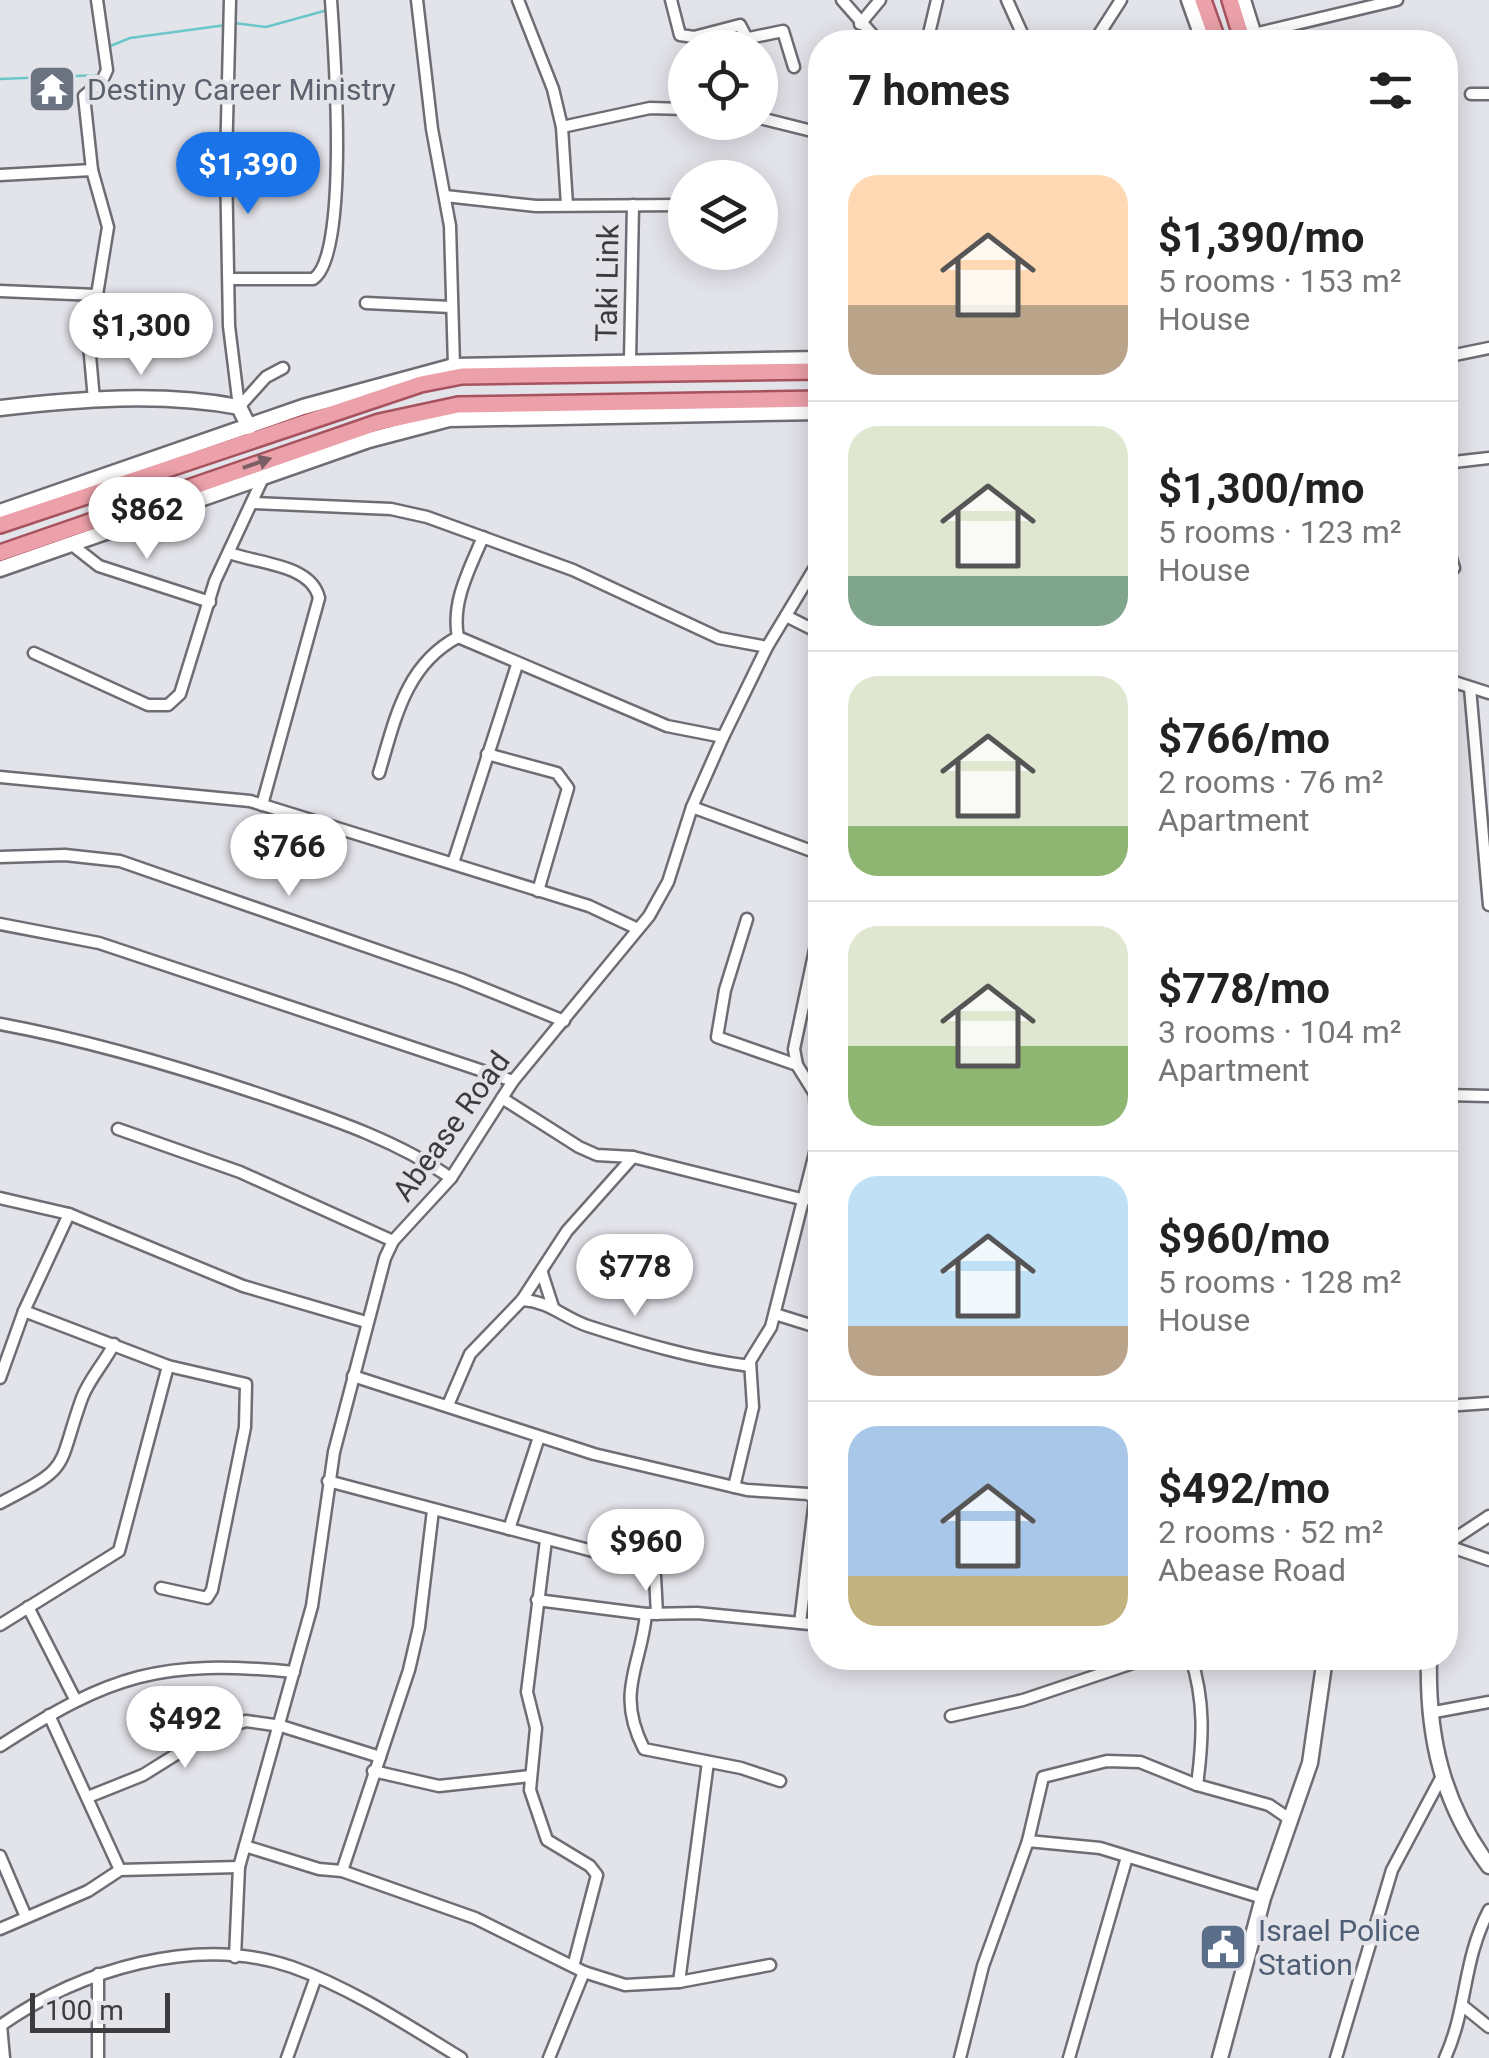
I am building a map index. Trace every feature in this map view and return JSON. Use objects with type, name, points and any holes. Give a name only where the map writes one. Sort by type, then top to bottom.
[{"type":"main road","points":[[1203,0],[1214,30]]},
{"type":"main road","points":[[1230,0],[1246,30]]},
{"type":"main road","points":[[0,525],[421,384],[462,376],[536,369],[808,372]]},
{"type":"main road","points":[[0,553],[130,507],[222,484],[378,422],[458,405],[808,399]]},
{"type":"main road","points":[[121,482],[130,507]]},
{"type":"street","points":[[94,400],[88,344],[108,226],[92,170],[84,96],[102,81],[107,70],[97,0]]},
{"type":"street","points":[[230,0],[226,163],[229,326],[238,407],[248,427]]},
{"type":"street","points":[[230,279],[313,279],[326,263],[338,156],[331,0]]},
{"type":"street","points":[[417,0],[445,196],[454,366]]},
{"type":"street","points":[[518,0],[546,65],[562,127],[567,205]]},
{"type":"street","points":[[670,0],[679,30]]},
{"type":"street","points":[[842,0],[866,30]]},
{"type":"street","points":[[860,24],[880,0]]},
{"type":"street","points":[[929,30],[936,0]]},
{"type":"street","points":[[1008,0],[1021,30]]},
{"type":"street","points":[[1102,30],[1121,0]]},
{"type":"street","points":[[1189,0],[1200,30]]},
{"type":"street","points":[[1243,0],[1249,30]]},
{"type":"street","points":[[1283,30],[1361,6],[1397,0]]},
{"type":"street","points":[[721,30],[740,25],[743,30]]},
{"type":"street","points":[[778,33],[783,31],[794,67]]},
{"type":"street","points":[[1471,94],[1489,94]]},
{"type":"street","points":[[562,127],[650,108],[668,109]]},
{"type":"street","points":[[778,122],[808,130]]},
{"type":"street","points":[[0,175],[92,170]]},
{"type":"street","points":[[445,196],[567,205],[668,206]]},
{"type":"street","name":"Taki Link","points":[[630,360],[633,206]]},
{"type":"street","points":[[0,291],[97,295]]},
{"type":"street","points":[[366,304],[451,307]]},
{"type":"street","points":[[1458,354],[1489,348]]},
{"type":"street","points":[[0,512],[385,382],[454,366],[536,369],[630,360],[808,359]]},
{"type":"street","points":[[238,407],[266,377],[284,368]]},
{"type":"street","points":[[0,408],[94,400],[191,400],[238,407]]},
{"type":"street","points":[[0,569],[222,484],[263,478],[370,440],[449,419],[808,412]]},
{"type":"street","points":[[1458,462],[1489,458]]},
{"type":"street","points":[[34,653],[148,706],[168,705],[180,694],[210,602],[263,478]]},
{"type":"street","points":[[252,504],[391,509],[484,536],[573,570],[708,634],[767,648]]},
{"type":"street","points":[[458,637],[462,588],[484,536]]},
{"type":"street","points":[[71,544],[89,562],[110,571],[210,602]]},
{"type":"street","points":[[230,553],[303,574],[314,583],[319,598],[262,804]]},
{"type":"street","name":"Abease Road","points":[[235,1957],[239,1867],[312,1606],[328,1481],[366,1322],[393,1241],[452,1178],[513,1081],[638,929],[668,882],[692,807],[722,737],[767,648],[808,579]]},
{"type":"street","points":[[786,616],[808,627]]},
{"type":"street","points":[[458,637],[667,726],[722,737]]},
{"type":"street","points":[[379,773],[408,684],[432,654],[458,637]]},
{"type":"street","points":[[453,862],[487,754],[501,724],[517,665]]},
{"type":"street","points":[[1458,684],[1489,693]]},
{"type":"street","points":[[1470,688],[1489,904]]},
{"type":"street","points":[[487,754],[556,773],[568,788],[538,891]]},
{"type":"street","points":[[0,777],[262,804],[589,906],[638,929]]},
{"type":"street","points":[[692,807],[808,850]]},
{"type":"street","points":[[0,857],[64,855],[120,862],[460,979],[564,1021]]},
{"type":"street","points":[[747,918],[725,990],[717,1037],[796,1065]]},
{"type":"street","points":[[0,924],[99,944],[513,1081]]},
{"type":"street","points":[[808,994],[797,1026],[796,1065],[808,1083]]},
{"type":"street","points":[[0,1024],[103,1044],[359,1128],[424,1159],[452,1178]]},
{"type":"street","points":[[1458,1095],[1489,1096]]},
{"type":"street","points":[[502,1098],[578,1148],[597,1155],[634,1157],[804,1200]]},
{"type":"street","points":[[118,1129],[240,1172],[393,1241]]},
{"type":"street","points":[[448,1405],[470,1354],[522,1300],[567,1230],[634,1157]]},
{"type":"street","points":[[734,1487],[754,1408],[750,1366],[775,1314],[808,1179]]},
{"type":"street","points":[[0,1198],[70,1214],[242,1286],[366,1322]]},
{"type":"street","points":[[0,1378],[24,1311],[70,1214]]},
{"type":"street","points":[[542,1273],[553,1307]]},
{"type":"street","points":[[522,1300],[553,1307],[584,1324],[697,1358],[750,1366]]},
{"type":"street","points":[[24,1311],[168,1366],[238,1379],[246,1384],[248,1398],[212,1590],[207,1598],[198,1598],[162,1588]]},
{"type":"street","points":[[775,1314],[808,1324]]},
{"type":"street","points":[[0,1503],[60,1466],[70,1448],[84,1394],[114,1344]]},
{"type":"street","points":[[2,1620],[119,1551],[168,1366]]},
{"type":"street","points":[[353,1376],[539,1437],[734,1487],[808,1494]]},
{"type":"street","points":[[1458,1405],[1489,1403]]},
{"type":"street","points":[[509,1529],[539,1437]]},
{"type":"street","points":[[328,1481],[594,1550],[648,1569],[655,1576],[652,1614],[629,1679],[639,1740],[652,1753],[708,1762],[780,1781]]},
{"type":"street","points":[[342,1871],[420,1628],[434,1510]]},
{"type":"street","points":[[1458,1538],[1489,1516]]},
{"type":"street","points":[[546,1540],[527,1692],[536,1728],[530,1790],[547,1840],[590,1866],[596,1876],[574,1963]]},
{"type":"street","points":[[1458,1550],[1489,1560]]},
{"type":"street","points":[[800,1624],[808,1578]]},
{"type":"street","points":[[537,1600],[652,1614],[698,1613],[808,1624]]},
{"type":"street","points":[[28,1607],[74,1699]]},
{"type":"street","points":[[0,1746],[74,1699],[108,1684],[194,1668],[294,1672]]},
{"type":"street","points":[[951,1716],[1024,1700],[1113,1670]]},
{"type":"street","points":[[1195,1670],[1203,1722],[1198,1784]]},
{"type":"street","points":[[1220,2058],[1262,1898],[1312,1753],[1323,1670]]},
{"type":"street","points":[[1429,1670],[1428,1713],[1441,1778],[1469,1839],[1489,1866]]},
{"type":"street","points":[[1428,1713],[1489,1702]]},
{"type":"street","points":[[49,1715],[120,1870]]},
{"type":"street","points":[[88,1797],[143,1775],[227,1726],[256,1721],[380,1756]]},
{"type":"street","points":[[960,2058],[983,1966],[1028,1841],[1039,1782],[1049,1773],[1124,1759],[1269,1805],[1291,1820]]},
{"type":"street","points":[[680,1982],[708,1762]]},
{"type":"street","points":[[373,1771],[439,1786],[530,1776]]},
{"type":"street","points":[[1336,2058],[1392,1870],[1441,1778]]},
{"type":"street","points":[[1028,1841],[1068,1842],[1262,1898]]},
{"type":"street","points":[[245,1846],[319,1869],[342,1871],[475,1918],[574,1963],[584,1972],[625,1985],[680,1982],[770,1966]]},
{"type":"street","points":[[0,1856],[26,1917]]},
{"type":"street","points":[[1069,2058],[1127,1857]]},
{"type":"street","points":[[0,1929],[88,1890],[120,1870],[239,1867]]},
{"type":"street","points":[[1445,2058],[1463,2006],[1467,1959],[1489,1910]]},
{"type":"street","points":[[4,2058],[1,2026],[49,1995],[98,1974],[167,1960],[235,1957],[275,1962],[316,1977],[461,2058]]},
{"type":"street","points":[[549,2058],[584,1972]]},
{"type":"street","points":[[98,1974],[98,2058]]},
{"type":"street","points":[[287,2058],[316,1977]]},
{"type":"street","points":[[1463,2006],[1489,2027]]},
{"type":"waterway","points":[[234,23],[266,27],[324,11]]},
{"type":"waterway","points":[[108,47],[130,38],[226,25]]},
{"type":"waterway","points":[[0,79],[100,75],[101,63]]},
{"type":"place","name":"Destiny Career Ministry","points":[[52,89]]},
{"type":"place","name":"Israel Police Station","points":[[1223,1947]]}]
